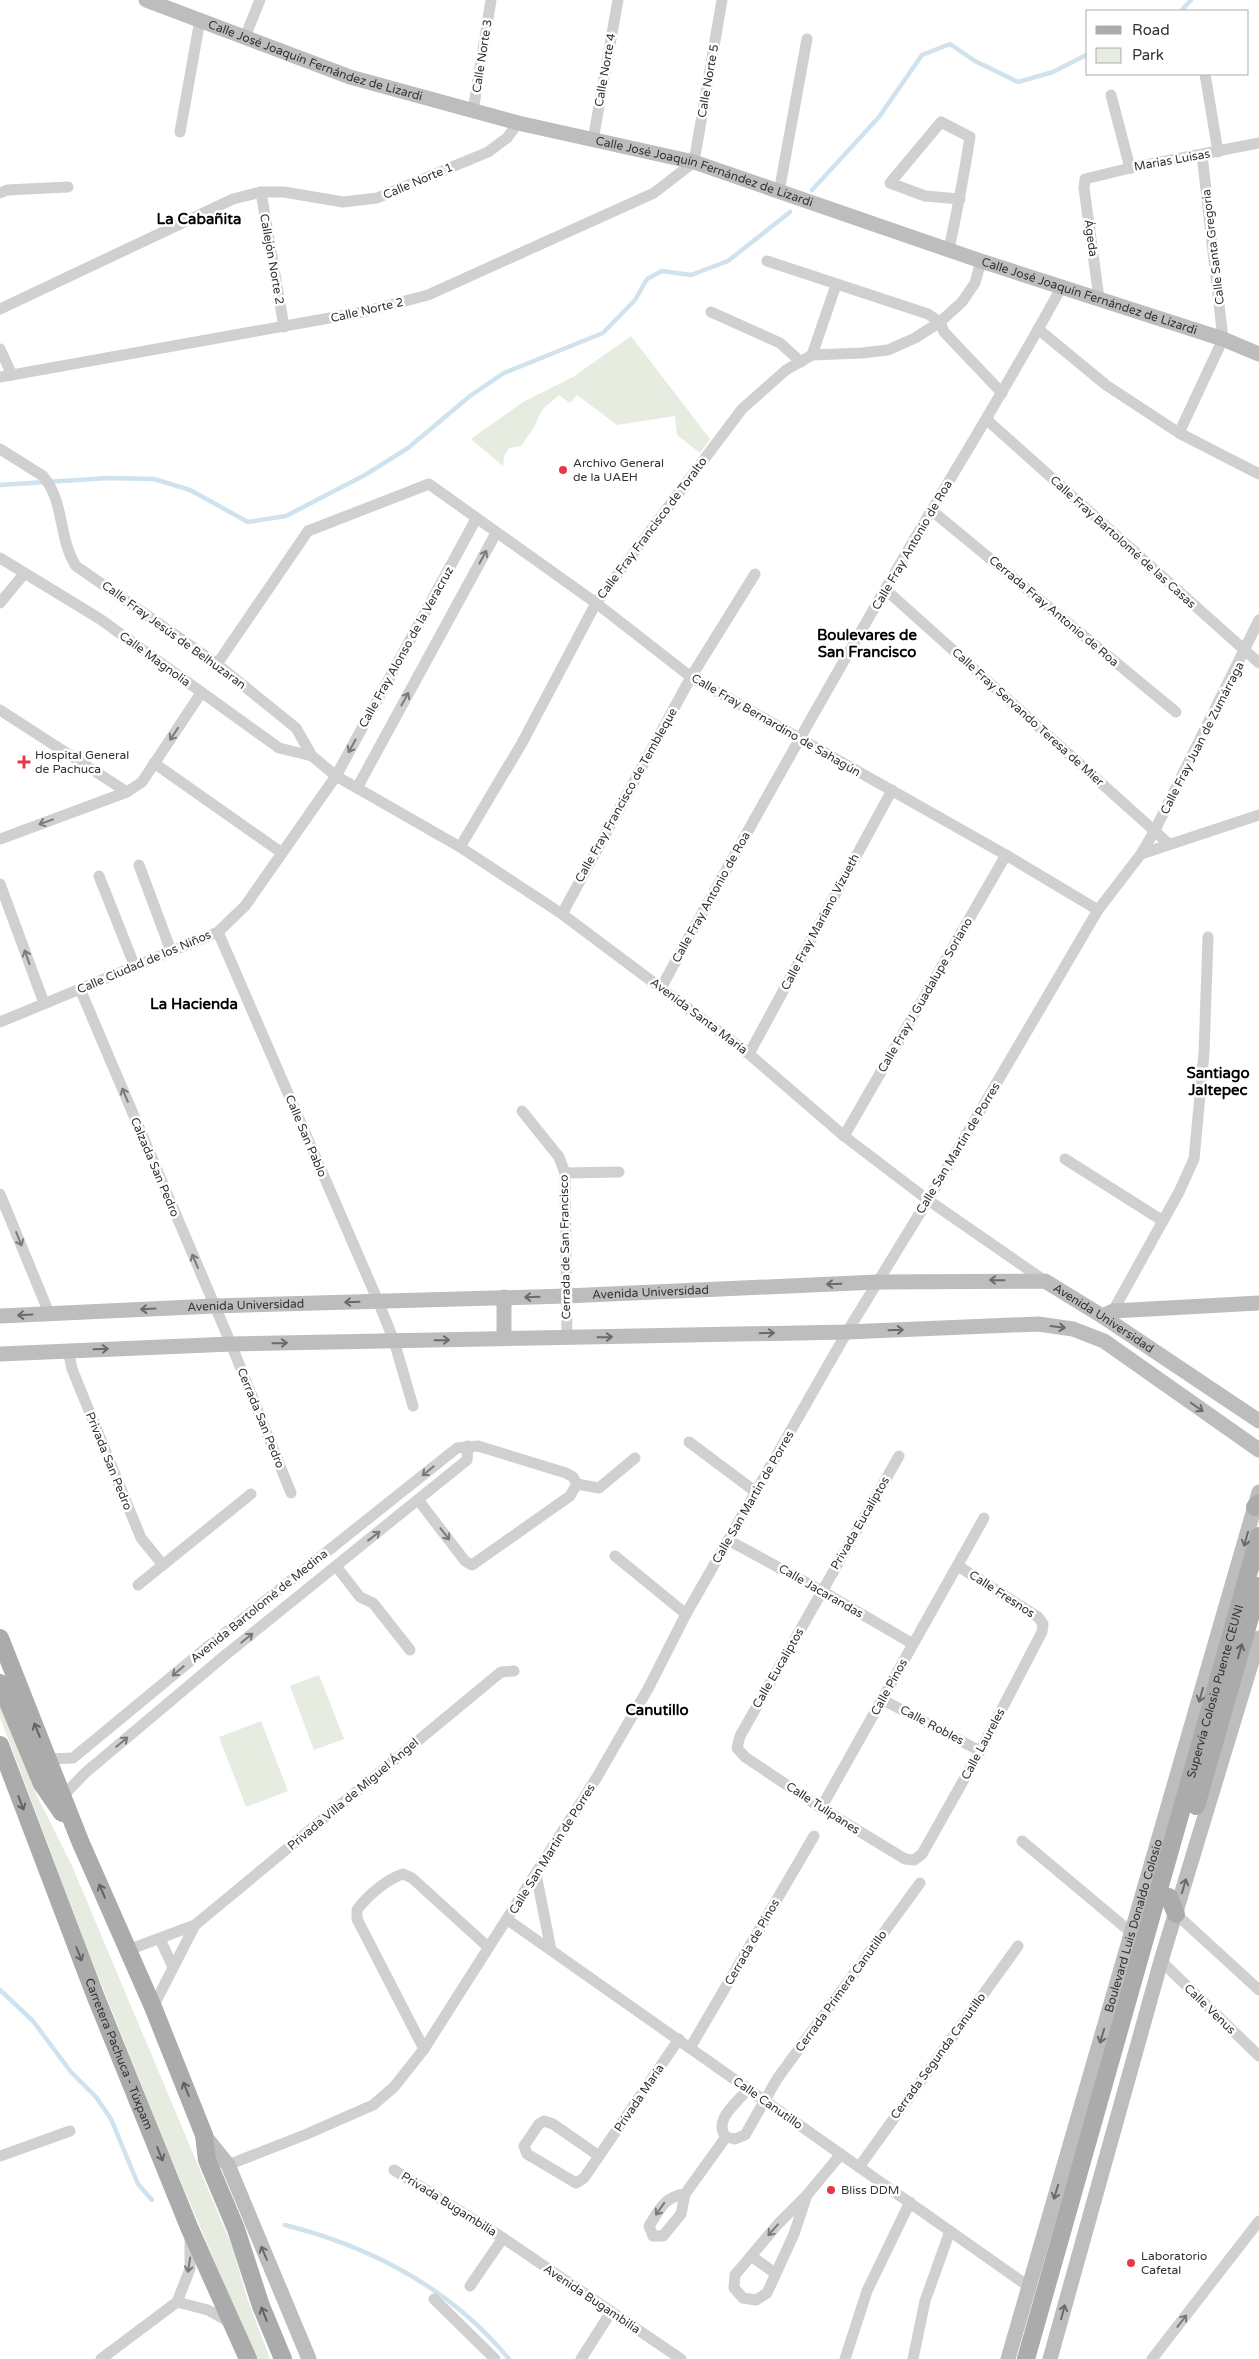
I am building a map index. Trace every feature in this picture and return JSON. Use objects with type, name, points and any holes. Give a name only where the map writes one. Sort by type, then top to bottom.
[{"type":"main road","name":"Supervía Colosio Puente CEUNI","points":[[1177,1848],[1259,1536]]},
{"type":"main road","name":"Supervía Colosio Puente CEUNI","points":[[1177,1848],[1259,1586]]},
{"type":"main road","points":[[0,1638],[80,1841],[128,1950],[204,2134],[207,2160],[236,2229],[261,2306],[283,2359]]},
{"type":"main road","points":[[0,1683],[42,1784],[80,1841]]},
{"type":"main road","name":"Carretera Pachuca - Túxpam","points":[[1,1751],[95,1995],[189,2227],[235,2326],[248,2359]]},
{"type":"main road","points":[[1037,2359],[1177,1848]]},
{"type":"main road","points":[[1141,1905],[1164,1895]]},
{"type":"main road","points":[[1164,1895],[1176,1914]]},
{"type":"main road","points":[[1026,2359],[1164,1895]]},
{"type":"street","name":"Calle José Joaquín Fernández de Lizardi","points":[[146,0],[350,77],[518,122],[694,162],[981,260],[1223,338],[1259,354]]},
{"type":"street","points":[[245,37],[260,0]]},
{"type":"street","name":"Calle Norte 3","points":[[474,111],[491,0]]},
{"type":"street","name":"Calle Norte 4","points":[[593,140],[618,0]]},
{"type":"street","name":"Calle Norte 5","points":[[694,162],[722,0]]},
{"type":"street","points":[[180,132],[200,20]]},
{"type":"street","points":[[779,192],[807,38]]},
{"type":"street","points":[[1205,75],[1218,152]]},
{"type":"street","points":[[1110,96],[1130,168]]},
{"type":"street","name":"Calle Norte 1","points":[[0,309],[233,199],[261,192],[284,192],[343,202],[377,198],[488,152],[507,138],[518,122]]},
{"type":"street","points":[[948,249],[960,199],[970,137],[941,122],[890,183],[925,196],[960,199]]},
{"type":"street","name":"Marias Luisas","points":[[1085,179],[1130,168],[1259,143]]},
{"type":"street","name":"Calle Santa Gregoria","points":[[1202,155],[1223,338]]},
{"type":"street","name":"Calle Norte 2","points":[[0,377],[363,312],[428,295],[654,193],[694,162]]},
{"type":"street","name":"Ágeda","points":[[1085,179],[1084,188],[1100,298]]},
{"type":"street","points":[[0,193],[7,190],[68,187]]},
{"type":"street","name":"Callejón Norte 2","points":[[261,192],[284,327]]},
{"type":"street","points":[[836,285],[812,355],[862,354],[888,350],[915,338],[940,322],[962,302],[975,283],[981,260]]},
{"type":"street","points":[[767,261],[928,314],[940,322],[944,332],[1002,393]]},
{"type":"street","name":"Calle Fray Antonio de Roa","points":[[661,988],[799,738],[931,510],[987,420],[1062,286]]},
{"type":"street","points":[[711,312],[780,343],[801,362]]},
{"type":"street","points":[[1038,329],[1106,385],[1179,433],[1259,474]]},
{"type":"street","points":[[1179,433],[1223,338]]},
{"type":"street","points":[[0,349],[12,375]]},
{"type":"street","name":"Calle Fray Francisco de Toralto","points":[[460,847],[522,743],[596,603],[742,409],[786,370],[812,355]]},
{"type":"street","name":"Calle Fray Bartolomé de las Casas","points":[[987,420],[1244,652],[1259,663]]},
{"type":"street","name":"Calle Fray Jesús de Belhuzaran","points":[[0,449],[44,476],[53,490],[60,510],[68,553],[76,566],[217,664],[296,728],[312,756],[336,776]]},
{"type":"street","name":"Calle Fray Bernardino de Sahagún","points":[[217,664],[308,531],[429,484],[596,603],[691,677],[1006,855],[1098,910]]},
{"type":"street","name":"Cerrada Fray Antonio de Roa","points":[[931,510],[1176,712]]},
{"type":"street","name":"Calle Fray Alonso de la Veracruz","points":[[336,776],[476,519]]},
{"type":"street","name":"Calle Fray Alonso de la Veracruz","points":[[357,788],[496,532]]},
{"type":"street","name":"Calle Magnolia","points":[[0,558],[100,619],[279,748],[312,756]]},
{"type":"street","points":[[0,603],[24,574]]},
{"type":"street","name":"Calle Fray Francisco de Tembleque","points":[[562,914],[691,677],[755,574]]},
{"type":"street","name":"Calle Fray Servando Teresa de Mier","points":[[886,590],[1169,844]]},
{"type":"street","name":"Calle Fray Juan de Zumárraga","points":[[1141,854],[1155,830],[1259,620]]},
{"type":"street","points":[[0,839],[127,792],[142,782],[201,693]]},
{"type":"street","points":[[0,710],[127,792]]},
{"type":"street","points":[[154,764],[282,852]]},
{"type":"street","name":"Avenida Santa María","points":[[336,776],[460,847],[562,914],[749,1054],[844,1136],[928,1200],[1046,1281]]},
{"type":"street","name":"Calle Ciudad de los Niños","points":[[0,1022],[218,932],[245,906],[336,776]]},
{"type":"street","name":"Calle Fray Mariano Vizueth","points":[[749,1054],[892,790]]},
{"type":"street","points":[[1141,854],[1259,815]]},
{"type":"street","name":"Calle San Martin de Porres","points":[[228,2165],[307,2134],[373,2105],[394,2087],[424,2049],[488,1946],[508,1920],[611,1753],[649,1687],[686,1614],[847,1332],[928,1200],[1098,910],[1141,854]]},
{"type":"street","name":"Calle Fray J Guadalupe Soriano","points":[[844,1136],[1006,855]]},
{"type":"street","points":[[139,865],[171,952]]},
{"type":"street","points":[[99,876],[135,967]]},
{"type":"street","points":[[0,884],[44,1003]]},
{"type":"street","name":"Calle San Pablo","points":[[218,932],[378,1301],[394,1341],[413,1406]]},
{"type":"street","points":[[1108,1313],[1180,1192],[1194,1159],[1204,1053],[1208,936]]},
{"type":"street","name":"Calzada San Pedro","points":[[80,989],[231,1344]]},
{"type":"street","name":"Cerrada de San Francisco","points":[[522,1111],[559,1157],[565,1173],[567,1337]]},
{"type":"street","points":[[1065,1159],[1162,1221]]},
{"type":"street","points":[[565,1173],[619,1172]]},
{"type":"street","points":[[0,1194],[49,1314]]},
{"type":"street","name":"Avenida Universidad","points":[[0,1316],[214,1306],[566,1296],[877,1282],[1046,1281],[1108,1313],[1259,1421]]},
{"type":"street","points":[[504,1297],[504,1338]]},
{"type":"street","points":[[1108,1313],[1259,1303]]},
{"type":"street","name":"Avenida Universidad","points":[[0,1354],[231,1344],[847,1332],[1038,1324],[1073,1329],[1104,1341],[1259,1450]]},
{"type":"street","name":"Cerrada San Pedro","points":[[231,1344],[291,1493]]},
{"type":"street","name":"Privada San Pedro","points":[[68,1350],[72,1369],[141,1538],[163,1565]]},
{"type":"street","points":[[689,1442],[756,1492]]},
{"type":"street","points":[[468,1446],[478,1446],[566,1473],[573,1477],[577,1484],[599,1488],[635,1458]]},
{"type":"street","name":"Avenida Bartolomé de Medina","points":[[48,1760],[73,1758],[211,1644],[457,1448],[468,1446],[467,1460],[419,1501],[223,1657],[85,1773],[63,1796]]},
{"type":"street","name":"Privada Eucaliptos","points":[[822,1590],[899,1456]]},
{"type":"street","points":[[419,1501],[466,1561],[472,1565],[570,1496],[577,1484]]},
{"type":"street","points":[[138,1585],[251,1494]]},
{"type":"street","name":"Boulevard Luis Donaldo Colosio","points":[[1008,2359],[1258,1501]]},
{"type":"street","name":"Calle Pinos","points":[[821,1808],[984,1518]]},
{"type":"street","name":"Calle Jacarandas","points":[[728,1540],[822,1590],[913,1644]]},
{"type":"street","points":[[615,1556],[686,1614]]},
{"type":"street","points":[[336,1566],[360,1597],[373,1603],[410,1650]]},
{"type":"street","name":"Calle Fresnos","points":[[958,1566],[1038,1617],[1043,1624]]},
{"type":"street","name":"Calle Eucaliptos","points":[[737,1748],[740,1736],[822,1590]]},
{"type":"street","name":"Calle Laureles","points":[[914,1860],[922,1854],[980,1751],[1042,1632],[1043,1624]]},
{"type":"street","points":[[1050,2359],[1162,1961],[1257,1657],[1259,1638]]},
{"type":"street","points":[[211,1644],[223,1657]]},
{"type":"street","name":"Privada Villa de Miguel Ángel","points":[[128,1950],[195,1925],[501,1672],[514,1671]]},
{"type":"street","name":"Calle Robles","points":[[883,1700],[980,1751]]},
{"type":"street","name":"Calle Tulipanes","points":[[737,1748],[745,1757],[821,1808],[905,1859],[914,1860]]},
{"type":"street","name":"Cerrada de Pinos","points":[[690,2048],[814,1836]]},
{"type":"street","points":[[1022,1841],[1133,1934]]},
{"type":"street","points":[[424,2049],[358,1919],[357,1910],[362,1903],[394,1876],[403,1874],[412,1878],[488,1946]]},
{"type":"street","points":[[536,1874],[551,1950]]},
{"type":"street","name":"Cerrada Primera Canutillo","points":[[726,2137],[735,2139],[745,2136],[782,2071],[920,1883]]},
{"type":"street","points":[[1176,1914],[1259,1990]]},
{"type":"street","name":"Calle Canutillo","points":[[508,1920],[1028,2286]]},
{"type":"street","name":"Privada Villa de Miguel Ángel","points":[[152,2007],[195,1925]]},
{"type":"street","points":[[160,1938],[173,1967]]},
{"type":"street","name":"Cerrada Segunda Canutillo","points":[[859,2167],[1018,1946]]},
{"type":"street","name":"Calle Venus","points":[[1162,1961],[1259,2056]]},
{"type":"street","name":"Privada María","points":[[599,2156],[553,2124],[544,2122],[538,2124],[524,2146],[527,2154],[576,2183],[584,2178],[679,2039]]},
{"type":"street","points":[[685,2194],[726,2137],[721,2128],[723,2118],[748,2089]]},
{"type":"street","points":[[0,2156],[70,2131]]},
{"type":"street","points":[[204,2134],[228,2165],[309,2359]]},
{"type":"street","points":[[807,2195],[794,2234],[767,2293],[762,2297],[749,2300],[743,2298],[734,2288],[734,2275],[807,2195],[841,2154]]},
{"type":"street","name":"Privada Bugambilia","points":[[394,2170],[503,2238]]},
{"type":"street","points":[[845,2359],[867,2291],[910,2202]]},
{"type":"street","points":[[1152,2359],[1259,2221]]},
{"type":"street","points":[[101,2359],[178,2302],[190,2269],[189,2227]]},
{"type":"street","points":[[913,2359],[925,2301],[950,2231]]},
{"type":"street","points":[[470,2286],[503,2238]]},
{"type":"street","name":"Avenida Bugambilia","points":[[503,2238],[681,2359]]},
{"type":"street","points":[[751,2256],[775,2273]]},
{"type":"street","points":[[434,2299],[495,2359]]},
{"type":"street","points":[[178,2302],[208,2310],[235,2326]]},
{"type":"street","points":[[581,2359],[611,2312]]},
{"type":"green space","points":[[631,336],[710,439],[700,453],[677,435],[675,416],[617,425],[577,395],[570,403],[559,395],[542,410],[533,429],[521,446],[509,448],[504,456],[503,466],[471,439],[523,402],[573,377]]},
{"type":"green space","points":[[319,1675],[344,1739],[314,1750],[290,1686]]},
{"type":"green space","points":[[0,1701],[37,1796],[72,1866],[232,2246],[247,2298],[270,2359],[256,2359],[169,2153],[85,1943],[0,1717]]},
{"type":"green space","points":[[261,1721],[288,1791],[246,1807],[219,1737]]},
{"type":"waterway","points":[[1182,10],[1191,0]]},
{"type":"waterway","points":[[812,190],[879,117],[922,55],[950,44],[975,61],[1018,82],[1053,72],[1086,55]]},
{"type":"waterway","points":[[0,485],[108,478],[154,479],[190,490],[248,522],[286,516],[365,475],[408,448],[470,396],[504,373],[603,333],[635,300],[647,279],[662,271],[691,275],[728,261],[790,212]]},
{"type":"waterway","points":[[0,1990],[33,2021],[71,2072],[96,2097],[111,2119],[138,2184],[152,2200]]},
{"type":"waterway","points":[[285,2225],[349,2245],[408,2274],[462,2312],[509,2359]]},
{"type":"place","name":"Archivo General de la UAEH","points":[[563,470]]},
{"type":"place","name":"Hospital General de Pachuca","points":[[24,762]]},
{"type":"place","name":"Bliss DDM","points":[[831,2190]]},
{"type":"place","name":"Laboratorio Cafetal","points":[[1131,2263]]},
{"type":"district","name":"La Cabañita","points":[[199,219]]},
{"type":"district","name":"Boulevares de San Francisco","points":[[867,644]]},
{"type":"district","name":"La Hacienda","points":[[194,1004]]},
{"type":"district","name":"Santiago Jaltepec","points":[[1218,1082]]},
{"type":"district","name":"Canutillo","points":[[657,1710]]}]
